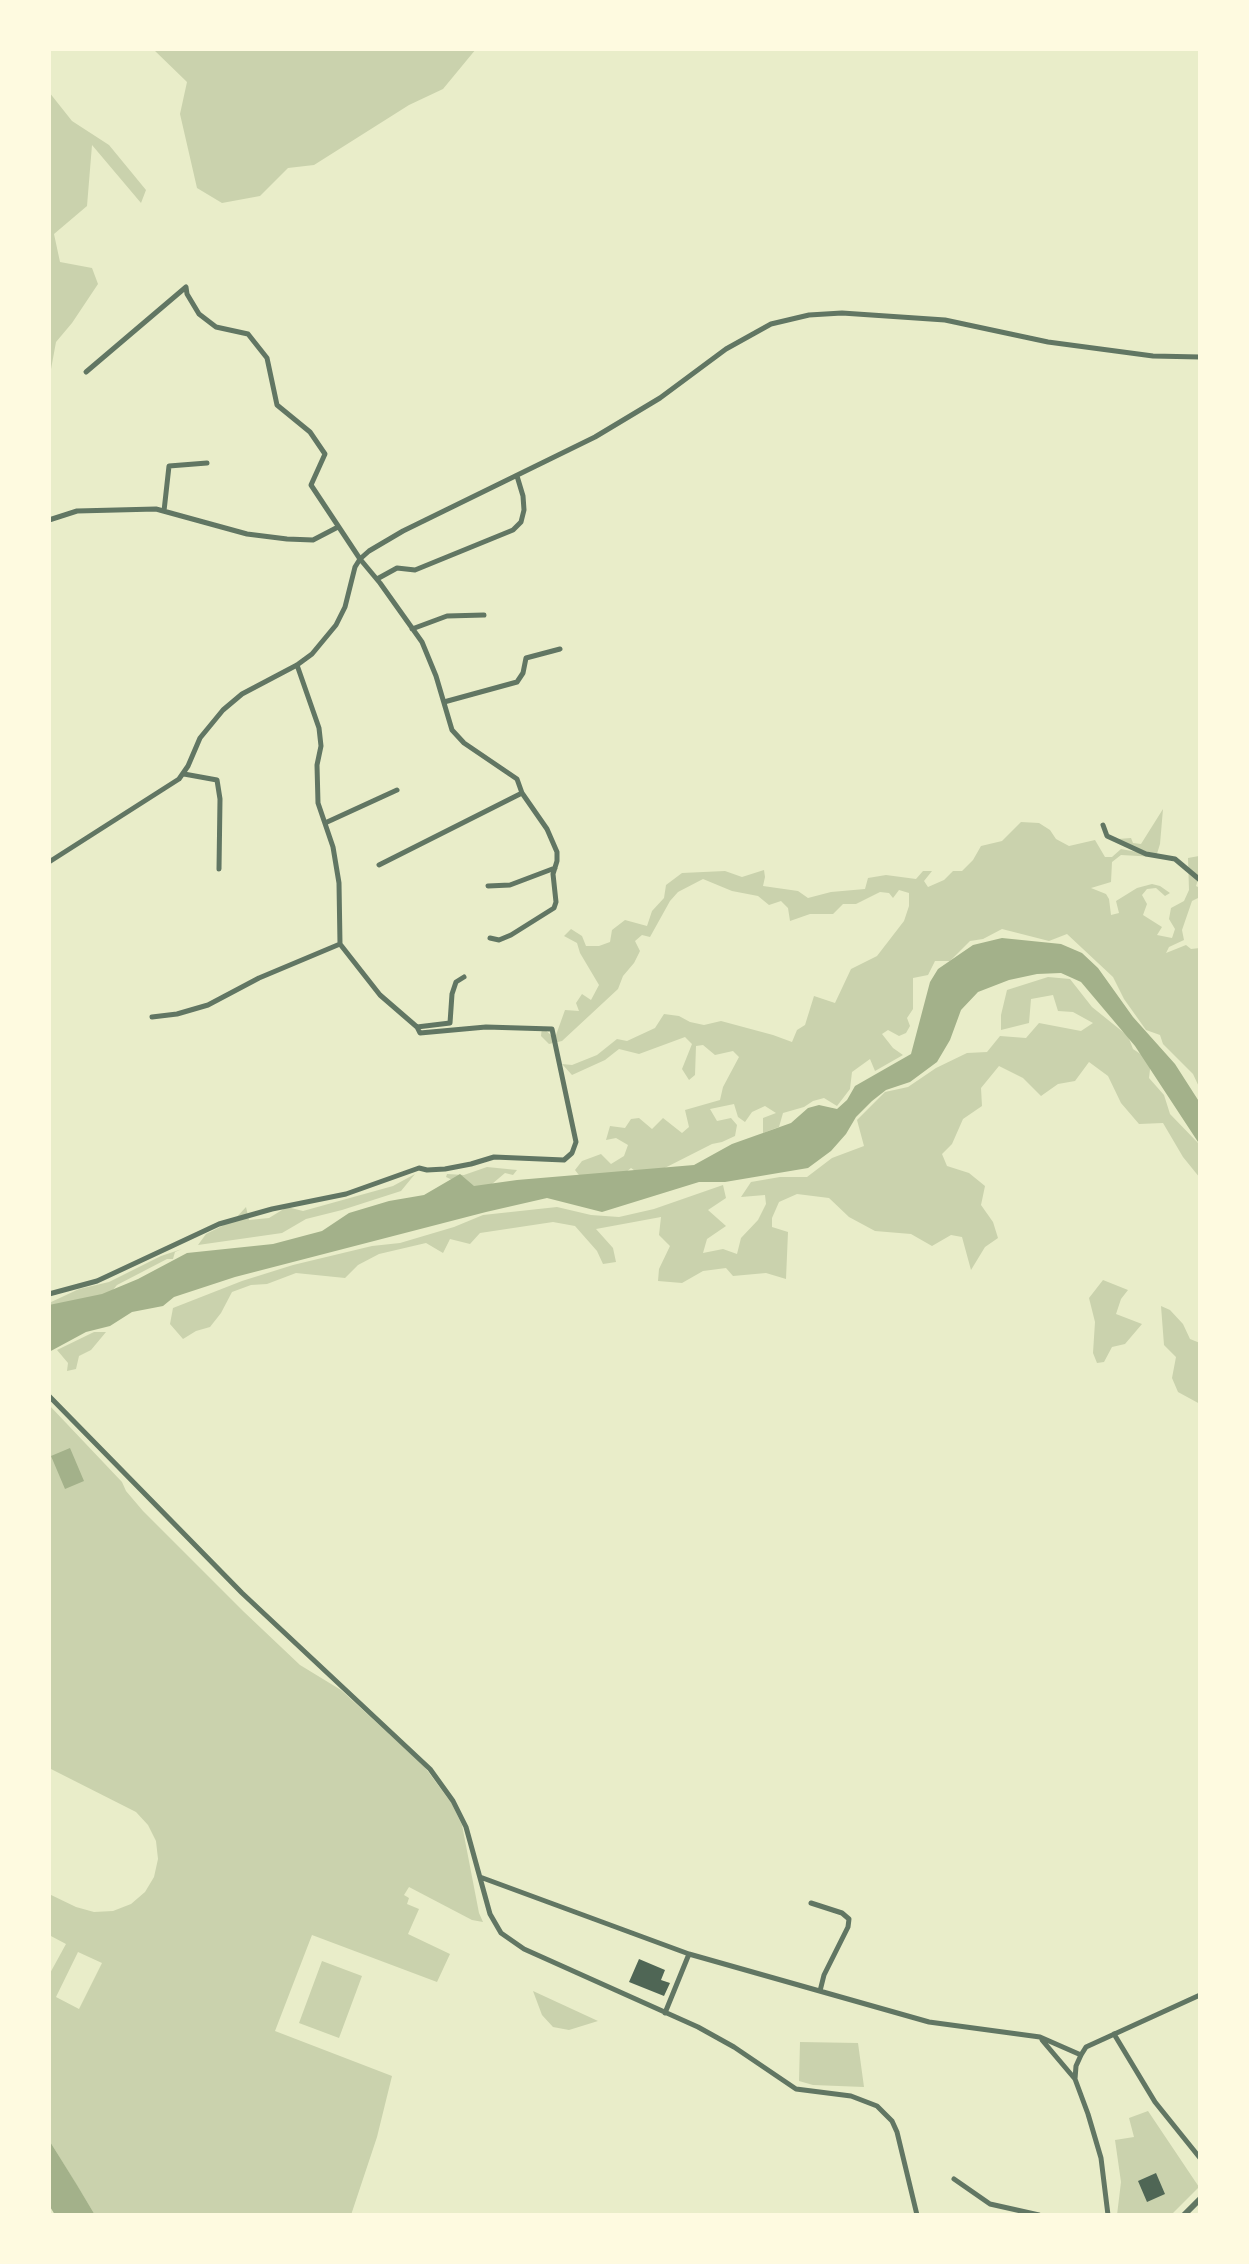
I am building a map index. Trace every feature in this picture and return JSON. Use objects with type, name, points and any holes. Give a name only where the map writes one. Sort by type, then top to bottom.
[{"type":"street","points":[[86,372],[186,287],[187,294],[199,314],[216,327],[248,334],[267,358],[277,405],[310,432],[325,454],[311,485],[360,559],[422,642],[452,730],[464,743],[517,779],[522,793],[547,829],[557,852],[553,874],[556,902],[554,908],[510,935],[499,940],[491,938]]},
{"type":"street","points":[[49,862],[173,783],[184,774],[200,738],[223,710],[242,694],[298,665],[312,654],[336,625],[345,607],[355,567],[360,559],[403,531],[595,437],[660,398],[748,336],[771,324],[809,315],[842,313],[944,320],[1048,342],[1153,356],[1200,357]]},
{"type":"street","points":[[164,511],[169,466],[207,463]]},
{"type":"street","points":[[377,579],[397,568],[415,570],[513,530],[520,522],[524,510],[517,476]]},
{"type":"street","points":[[49,520],[77,511],[156,509],[247,534],[313,540],[338,527]]},
{"type":"street","points":[[412,629],[447,616],[484,615]]},
{"type":"street","points":[[443,702],[517,682],[523,673],[526,658],[560,649]]},
{"type":"street","points":[[49,1294],[97,1281],[219,1224],[272,1209],[346,1194],[419,1168],[445,1168],[494,1157],[564,1160],[572,1153],[576,1142],[552,1030],[486,1027],[420,1033],[417,1027],[380,995],[340,944],[339,883],[334,847],[318,803],[317,765],[321,746],[319,728],[298,665]]},
{"type":"street","points":[[184,774],[217,780],[220,799],[219,869]]},
{"type":"street","points":[[325,823],[397,790]]},
{"type":"street","points":[[379,865],[522,793]]},
{"type":"street","points":[[1103,825],[1107,836],[1146,854],[1175,859],[1200,880]]},
{"type":"street","points":[[488,886],[510,885],[555,867]]},
{"type":"street","points":[[152,1017],[177,1014],[208,1005],[259,978],[340,944]]},
{"type":"street","points":[[417,1027],[450,1023],[452,994],[456,982],[464,977]]},
{"type":"street","points":[[49,1396],[242,1593],[430,1769],[458,1810],[466,1827],[488,1908],[496,1927],[515,1944],[734,2047],[796,2089],[851,2096],[870,2102],[882,2110],[897,2132],[917,2215]]},
{"type":"street","points":[[480,1877],[689,1954],[929,2022],[1040,2037],[1081,2055]]},
{"type":"street","points":[[811,1903],[842,1913],[849,1919],[848,1927],[824,1975],[820,1991]]},
{"type":"street","points":[[665,2013],[689,1954]]},
{"type":"street","points":[[1075,2079],[1076,2066],[1086,2047],[1200,1995]]},
{"type":"street","points":[[1114,2034],[1155,2102],[1200,2158]]},
{"type":"street","points":[[1040,2037],[1075,2079],[1101,2158],[1108,2215]]},
{"type":"street","points":[[954,2179],[990,2204],[1039,2215]]},
{"type":"street","points":[[1184,2215],[1200,2199]]},
{"type":"shaded area","points":[[153,49],[476,49],[443,89],[409,105],[314,165],[288,168],[260,196],[222,203],[197,188],[180,114],[187,82]]},
{"type":"shaded area","points":[[49,92],[72,121],[109,145],[146,190],[141,203],[92,145],[87,206],[54,234],[60,262],[92,268],[98,284],[56,342],[49,380]]},
{"type":"shaded area","points":[[1163,809],[1156,857],[1121,855],[1112,862],[1111,882],[1091,888],[1106,894],[1111,915],[1119,913],[1116,901],[1137,888],[1152,884],[1160,886],[1170,893],[1165,896],[1156,888],[1147,889],[1142,895],[1147,904],[1143,915],[1162,927],[1157,935],[1172,938],[1175,929],[1169,919],[1171,908],[1184,901],[1189,890],[1188,858],[1199,856],[1200,873],[1196,886],[1200,888],[1200,897],[1192,901],[1182,930],[1184,940],[1169,947],[1166,953],[1186,945],[1191,949],[1200,948],[1200,1089],[1193,1074],[1163,1044],[1160,1035],[1146,1030],[1124,999],[1113,977],[1067,934],[1049,941],[1002,929],[983,939],[970,941],[950,961],[935,961],[928,975],[913,978],[913,1009],[907,1018],[910,1026],[906,1033],[899,1036],[888,1030],[882,1034],[893,1048],[903,1055],[875,1071],[870,1059],[852,1072],[850,1089],[837,1106],[824,1098],[813,1101],[804,1107],[783,1113],[779,1127],[763,1133],[763,1118],[776,1113],[765,1106],[752,1112],[745,1122],[738,1117],[734,1104],[710,1109],[717,1121],[731,1118],[737,1125],[735,1136],[712,1144],[645,1178],[631,1168],[615,1181],[585,1183],[575,1170],[582,1161],[601,1154],[611,1164],[624,1156],[628,1145],[616,1138],[606,1140],[610,1126],[625,1128],[631,1119],[639,1118],[652,1129],[663,1118],[682,1133],[689,1127],[685,1110],[720,1100],[723,1087],[739,1057],[733,1051],[715,1055],[703,1045],[696,1046],[695,1075],[689,1080],[682,1069],[692,1044],[685,1037],[639,1054],[619,1049],[605,1060],[572,1075],[562,1064],[572,1065],[597,1055],[617,1039],[627,1041],[655,1028],[664,1014],[704,1025],[721,1021],[792,1042],[797,1030],[805,1025],[814,996],[835,1003],[851,969],[877,956],[904,921],[909,906],[909,893],[899,890],[893,898],[889,893],[880,892],[856,904],[843,904],[833,914],[810,914],[790,921],[788,908],[781,901],[769,905],[758,896],[732,891],[703,879],[678,892],[650,937],[642,935],[635,941],[640,951],[623,976],[618,989],[562,1041],[549,1044],[541,1036],[542,1027],[552,1036],[556,1035],[565,1010],[579,1011],[576,1003],[582,994],[591,1000],[599,985],[577,943],[564,936],[571,929],[582,936],[586,946],[599,946],[610,942],[612,930],[625,920],[647,926],[652,911],[664,898],[666,885],[682,873],[725,871],[742,877],[764,870],[763,886],[798,891],[808,898],[831,892],[865,889],[868,878],[886,875],[916,879],[923,871],[932,871],[924,881],[928,887],[944,880],[953,871],[962,871],[973,860],[981,846],[1002,841],[1021,822],[1039,823],[1050,830],[1056,839],[1069,846],[1095,840],[1105,857],[1112,857],[1121,849],[1142,853],[1118,839],[1131,838],[1133,843],[1141,844]]},
{"type":"shaded area","points":[[1002,938],[1061,944],[1082,953],[1098,968],[1133,1017],[1175,1064],[1200,1103],[1200,1145],[1135,1046],[1081,982],[1061,973],[1037,974],[1009,980],[978,992],[961,1010],[950,1040],[937,1062],[910,1082],[886,1090],[872,1101],[856,1117],[831,1151],[808,1168],[725,1182],[699,1182],[602,1212],[547,1198],[486,1212],[235,1277],[174,1297],[163,1306],[132,1312],[110,1326],[86,1332],[49,1352],[49,1305],[102,1294],[138,1279],[187,1253],[273,1244],[322,1231],[349,1213],[389,1201],[424,1195],[460,1174],[474,1186],[694,1165],[732,1144],[791,1123],[808,1108],[819,1105],[837,1109],[847,1100],[855,1086],[911,1054],[930,982],[938,969],[973,945]]},
{"type":"shaded area","points":[[1048,977],[1070,979],[1092,1007],[1128,1036],[1133,1049],[1151,1061],[1149,1078],[1164,1095],[1170,1114],[1200,1145],[1200,1178],[1183,1157],[1163,1123],[1139,1124],[1121,1103],[1108,1076],[1089,1062],[1075,1081],[1058,1084],[1041,1096],[1023,1078],[999,1066],[981,1088],[982,1106],[963,1119],[952,1144],[942,1154],[947,1166],[969,1173],[985,1186],[981,1205],[993,1222],[998,1238],[985,1247],[971,1270],[962,1237],[951,1235],[932,1246],[911,1234],[875,1231],[849,1217],[829,1198],[797,1194],[779,1202],[772,1218],[772,1227],[788,1232],[786,1279],[766,1273],[733,1276],[726,1268],[703,1271],[682,1283],[658,1281],[659,1269],[670,1246],[659,1235],[661,1217],[596,1229],[613,1248],[616,1262],[603,1264],[597,1251],[575,1226],[553,1222],[480,1233],[470,1244],[450,1239],[443,1253],[426,1243],[379,1254],[358,1265],[345,1278],[296,1273],[267,1284],[251,1285],[232,1292],[210,1327],[183,1339],[170,1324],[173,1308],[242,1281],[293,1265],[372,1246],[400,1243],[454,1227],[483,1215],[557,1207],[591,1215],[619,1217],[654,1209],[723,1185],[726,1198],[708,1210],[726,1226],[707,1239],[703,1253],[723,1249],[737,1254],[741,1238],[758,1220],[766,1204],[765,1195],[741,1197],[751,1182],[780,1177],[807,1177],[832,1158],[864,1146],[857,1120],[885,1092],[908,1087],[936,1068],[967,1053],[987,1052],[1000,1036],[1026,1038],[1039,1023],[1081,1031],[1093,1023],[1073,1012],[1058,1011],[1053,995],[1031,999],[1029,1023],[1001,1030],[1001,1015],[1007,990]]},
{"type":"shaded area","points":[[487,1167],[517,1170],[513,1175],[505,1173],[492,1184],[476,1191],[446,1177],[447,1174],[464,1175]]},
{"type":"shaded area","points":[[415,1174],[401,1191],[306,1219],[282,1233],[198,1245],[206,1234],[234,1220],[246,1207],[249,1220],[269,1218],[287,1207],[303,1211],[393,1186]]},
{"type":"shaded area","points":[[182,1249],[175,1252],[173,1259],[167,1259],[117,1285],[107,1297],[49,1307],[49,1303],[79,1289],[109,1282],[161,1256]]},
{"type":"shaded area","points":[[1103,1280],[1128,1290],[1121,1299],[1116,1314],[1142,1324],[1125,1344],[1112,1347],[1104,1362],[1097,1363],[1093,1353],[1095,1322],[1089,1298]]},
{"type":"shaded area","points":[[1161,1306],[1170,1310],[1183,1324],[1190,1339],[1200,1343],[1200,1404],[1178,1392],[1172,1378],[1176,1357],[1164,1345]]},
{"type":"shaded area","points":[[94,1332],[106,1332],[91,1350],[79,1356],[76,1369],[67,1371],[68,1363],[57,1350]]},
{"type":"shaded area","points":[[49,1405],[122,1482],[143,1511],[243,1611],[300,1665],[341,1690],[424,1766],[452,1804],[462,1825],[483,1922],[472,1920],[409,1887],[404,1895],[409,1898],[407,1904],[419,1909],[408,1934],[450,1954],[437,1982],[312,1935],[275,2031],[392,2076],[377,2137],[351,2215],[95,2215],[49,2140],[49,1975],[66,1944],[49,1935],[49,1894],[94,1912],[113,1911],[131,1904],[145,1892],[154,1877],[158,1859],[156,1841],[148,1825],[136,1812],[49,1768]],"holes":[[[78,1952],[102,1963],[79,2009],[56,1997]]]},
{"type":"shaded area","points":[[70,1448],[84,1481],[65,1489],[51,1456]]},
{"type":"shaded area","points":[[322,1961],[362,1976],[339,2038],[299,2023]]},
{"type":"shaded area","points":[[533,1991],[598,2021],[569,2030],[553,2027],[542,2015]]},
{"type":"shaded area","points":[[800,2042],[858,2043],[864,2087],[813,2085],[799,2081]]},
{"type":"shaded area","points":[[1148,2111],[1199,2187],[1171,2215],[1117,2215],[1121,2182],[1115,2140],[1134,2137],[1129,2118]]},
{"type":"shaded area","points":[[49,2140],[95,2215],[55,2215],[49,2205]]},
{"type":"building","points":[[639,1959],[665,1970],[661,1980],[670,1983],[664,1996],[629,1982]]},
{"type":"building","points":[[1156,2173],[1165,2194],[1147,2202],[1138,2181]]}]
